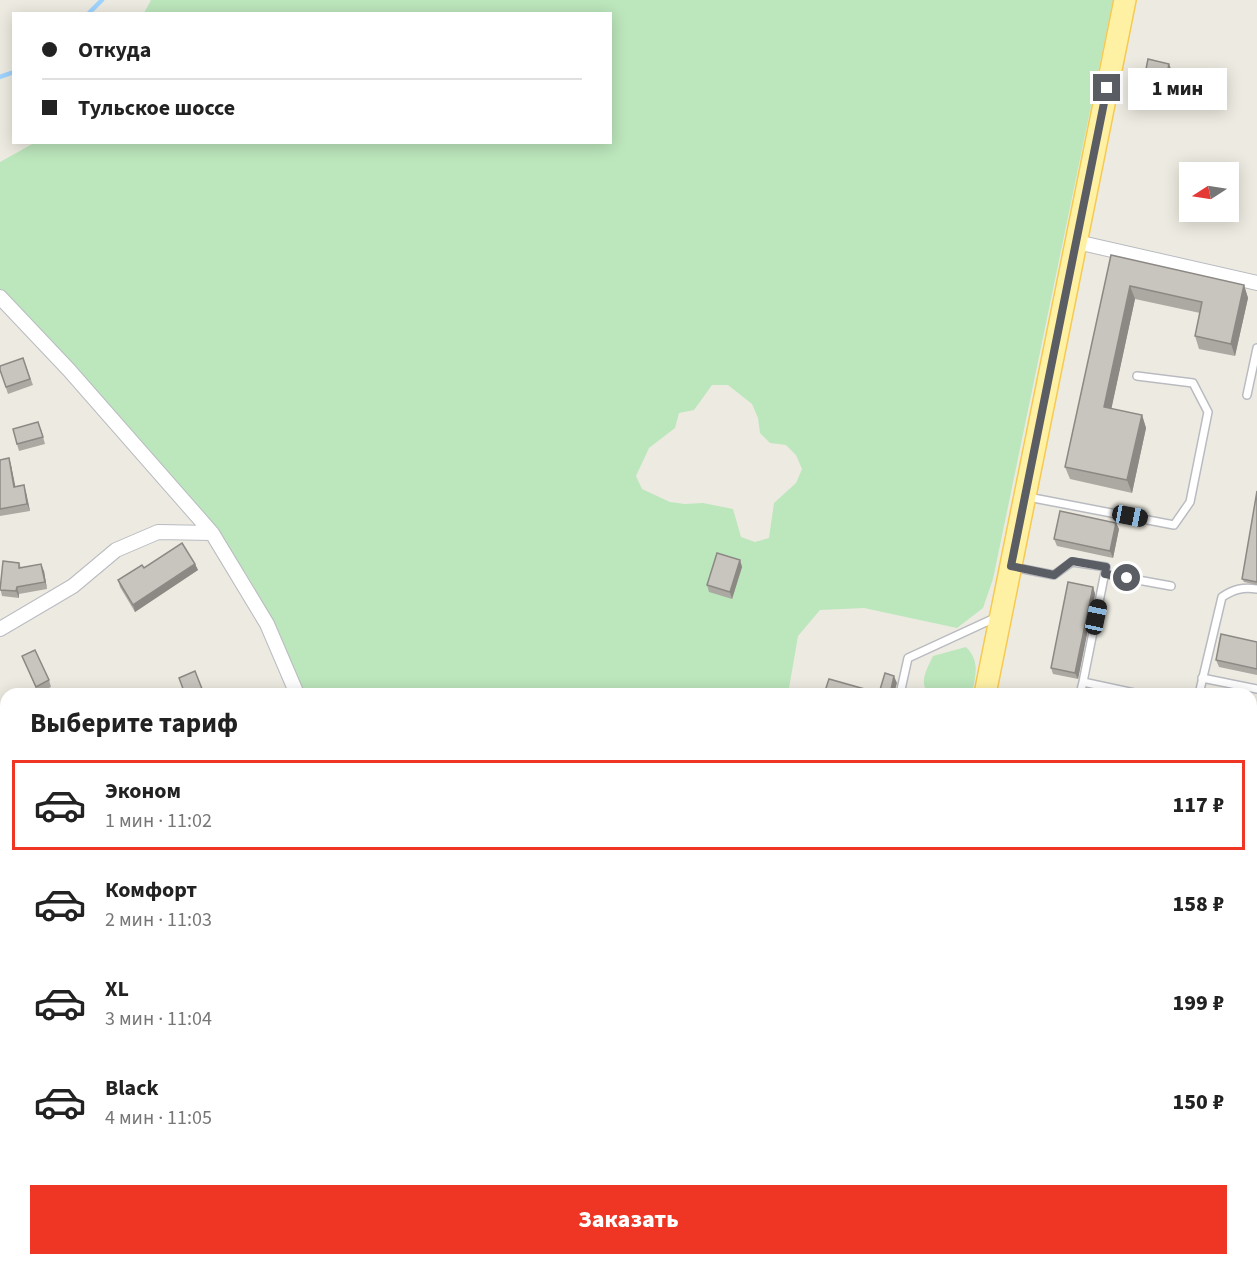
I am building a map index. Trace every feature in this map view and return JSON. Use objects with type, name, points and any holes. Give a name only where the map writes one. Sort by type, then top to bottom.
[{"type":"main road","points":[[986,688],[1125,0]]},
{"type":"street","points":[[1077,242],[1257,283]]},
{"type":"street","points":[[0,297],[69,370],[212,533],[267,624],[294,688]]},
{"type":"street","points":[[0,629],[73,586],[116,550],[159,532],[212,533]]},
{"type":"lane","points":[[1247,395],[1257,348]]},
{"type":"lane","points":[[1025,496],[1174,525],[1190,502],[1208,412],[1193,383],[1137,376]]},
{"type":"lane","points":[[1011,566],[1054,575],[1072,561],[1106,567],[1082,688]]},
{"type":"lane","points":[[1105,574],[1171,586]]},
{"type":"lane","points":[[1200,688],[1222,597],[1232,590],[1257,589]]},
{"type":"lane","points":[[901,688],[908,658],[1002,614]]},
{"type":"lane","points":[[1202,678],[1252,688]]},
{"type":"lane","points":[[1083,682],[1111,688]]},
{"type":"green space","points":[[151,0],[1113,0],[993,579],[983,608],[957,628],[864,608],[820,610],[798,636],[789,688],[300,688],[273,620],[245,572],[188,500],[0,292],[0,162],[32,144],[612,144],[612,12],[145,12]],"holes":[[[712,385],[728,385],[752,404],[758,418],[760,433],[770,443],[786,445],[796,455],[802,469],[796,483],[774,503],[769,538],[755,542],[741,537],[733,509],[703,503],[670,502],[642,489],[636,476],[649,448],[675,428],[679,413],[694,410]]]},
{"type":"green space","points":[[966,647],[974,658],[973,688],[925,688],[926,671],[933,656]]},
{"type":"building","points":[[1148,59],[1169,64],[1163,94],[1142,89]]},
{"type":"building","points":[[1111,255],[1244,285],[1231,344],[1195,336],[1202,302],[1130,286],[1104,407],[1142,415],[1127,480],[1065,467]]},
{"type":"building","points":[[23,358],[30,379],[6,387],[0,366]]},
{"type":"building","points":[[38,422],[43,437],[17,444],[13,429]]},
{"type":"building","points":[[9,458],[14,487],[24,485],[27,504],[0,509],[0,460]]},
{"type":"building","points":[[1257,491],[1257,582],[1242,579]]},
{"type":"building","points":[[1060,511],[1116,523],[1110,551],[1054,539]]},
{"type":"building","points":[[182,543],[195,564],[133,605],[118,580],[142,565],[144,568]]},
{"type":"building","points":[[717,553],[740,560],[730,592],[707,585]]},
{"type":"building","points":[[3,561],[19,563],[19,568],[41,564],[45,582],[17,587],[16,591],[0,590]]},
{"type":"building","points":[[1068,582],[1093,587],[1075,673],[1051,668]]},
{"type":"building","points":[[1221,634],[1257,642],[1257,669],[1216,660]]},
{"type":"building","points":[[35,650],[49,680],[36,687],[22,656]]},
{"type":"building","points":[[195,671],[202,688],[183,688],[179,678]]},
{"type":"building","points":[[885,673],[894,676],[891,688],[880,688]]},
{"type":"building","points":[[829,679],[861,688],[826,688]]},
{"type":"waterway","points":[[90,12],[102,0]]},
{"type":"waterway","points":[[0,77],[12,73]]},
{"type":"route","points":[[1107,88],[1011,566],[1054,575],[1072,561],[1106,567],[1105,574],[1127,578]]}]
